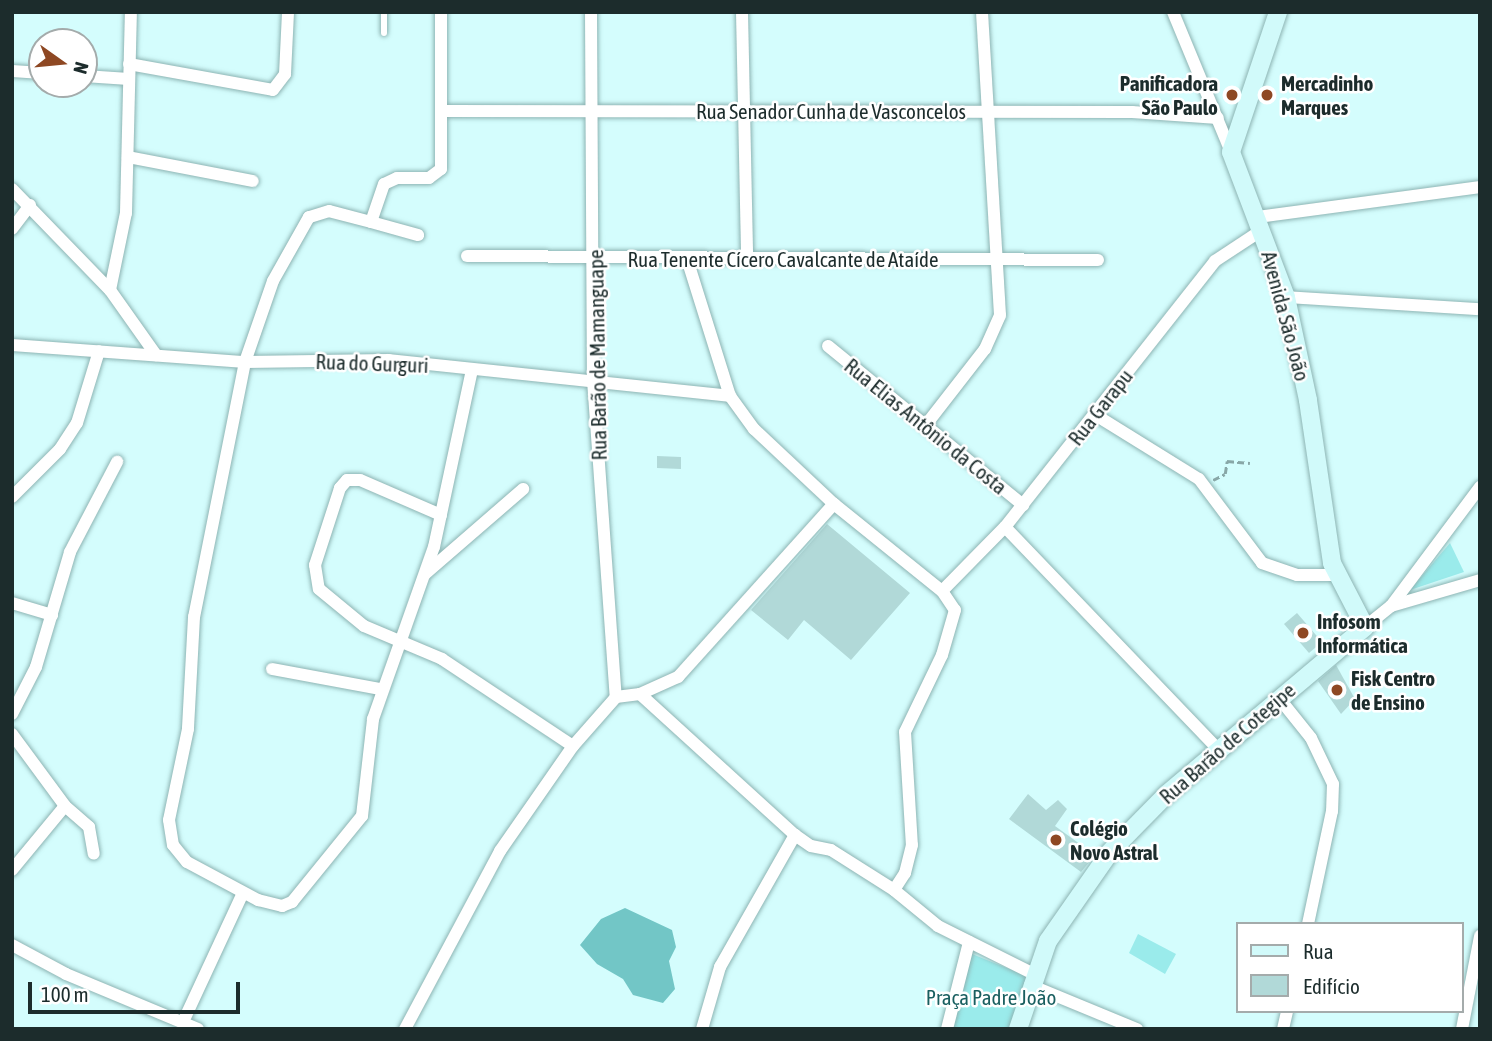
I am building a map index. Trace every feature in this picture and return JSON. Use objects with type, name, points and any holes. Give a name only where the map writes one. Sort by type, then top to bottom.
[{"type":"main road","points":[[1231,152],[1278,12]]},
{"type":"main road","name":"Avenida São João","points":[[1231,152],[1286,297],[1308,400],[1329,550],[1337,575],[1365,627]]},
{"type":"main road","name":"Rua Barão de Cotegipe","points":[[1018,1029],[1032,979],[1048,942],[1110,852],[1218,749],[1365,627]]},
{"type":"street","points":[[110,290],[123,236],[128,158],[131,12]]},
{"type":"street","points":[[129,64],[273,90],[285,75],[288,12]]},
{"type":"street","points":[[371,222],[384,184],[397,178],[429,178],[441,169],[444,111],[440,12]]},
{"type":"street","name":"Rua Barão de Mamanguape","points":[[590,12],[596,259],[593,380],[616,697]]},
{"type":"street","points":[[742,12],[747,258]]},
{"type":"street","points":[[925,426],[995,332],[1002,295],[982,12]]},
{"type":"street","name":"Avenida São João","points":[[1173,12],[1231,152]]},
{"type":"street","points":[[98,77],[129,79]]},
{"type":"street","name":"Rua Senador Cunha de Vasconcelos","points":[[444,111],[990,112],[1218,118]]},
{"type":"street","points":[[128,158],[253,181]]},
{"type":"street","points":[[1260,224],[1480,187]]},
{"type":"street","points":[[12,190],[30,205],[110,290],[156,355]]},
{"type":"street","points":[[12,229],[30,205]]},
{"type":"street","points":[[418,235],[329,211],[309,217],[273,281],[245,362],[194,617],[188,729],[169,820],[178,854],[243,893],[274,906],[287,905],[347,841],[362,816],[369,739],[380,689],[425,574],[441,515],[472,370]]},
{"type":"street","name":"Rua Garapu","points":[[942,591],[1005,527],[1214,261],[1260,224]]},
{"type":"street","name":"Rua Tenente Cícero Cavalcante de Ataíde","points":[[467,256],[596,259],[1098,260]]},
{"type":"street","points":[[687,259],[730,396],[774,451],[942,591],[953,604],[955,618],[905,732],[912,845],[905,873],[894,890]]},
{"type":"street","points":[[1286,297],[1478,309]]},
{"type":"street","name":"Rua do Gurguri","points":[[12,345],[245,362],[389,360],[730,396]]},
{"type":"street","name":"Rua Elias Antônio da Costa","points":[[828,346],[1023,505]]},
{"type":"street","points":[[12,497],[60,449],[77,423],[99,351]]},
{"type":"street","points":[[1094,414],[1168,456],[1203,484],[1262,563],[1290,574],[1337,575]]},
{"type":"street","points":[[12,714],[36,667],[74,543],[117,462]]},
{"type":"street","points":[[441,515],[360,480],[347,480],[340,488],[315,565],[315,582],[351,618],[442,659],[573,746]]},
{"type":"street","name":"Rua Barão de Cotegipe","points":[[1365,627],[1391,606],[1480,488]]},
{"type":"street","points":[[425,574],[523,489]]},
{"type":"street","points":[[405,1029],[500,851],[573,746],[616,697],[640,694],[668,685],[688,667],[834,503]]},
{"type":"street","points":[[1005,527],[1218,749]]},
{"type":"street","points":[[1391,606],[1480,580]]},
{"type":"street","points":[[12,603],[52,615]]},
{"type":"street","points":[[272,668],[380,689]]},
{"type":"street","points":[[640,694],[795,835],[811,846],[831,850],[894,890],[938,926],[1032,979],[1137,1029]]},
{"type":"street","points":[[1279,698],[1319,751],[1334,793],[1308,922]]},
{"type":"street","points":[[12,734],[65,806],[89,827],[94,853]]},
{"type":"street","points":[[12,870],[65,806]]},
{"type":"street","points":[[702,1029],[720,967],[795,835]]},
{"type":"street","points":[[183,1022],[243,893]]},
{"type":"street","points":[[1462,1029],[1476,982],[1480,936]]},
{"type":"street","points":[[947,1029],[969,942]]},
{"type":"street","points":[[12,945],[66,974],[198,1029]]},
{"type":"lane","points":[[384,12],[384,33]]},
{"type":"path","points":[[1203,484],[1224,474],[1227,461],[1250,463]]},
{"type":"green space","points":[[1450,543],[1464,572],[1410,590]]},
{"type":"green space","points":[[1138,934],[1176,954],[1165,974],[1129,953]]},
{"type":"green space","name":"Praça Padre João","points":[[972,954],[1027,976],[1013,1029],[952,1029]]},
{"type":"shaded area","points":[[625,908],[672,930],[676,947],[669,961],[675,989],[663,1003],[633,995],[623,979],[597,964],[580,945],[601,919]]},
{"type":"building","points":[[657,456],[681,457],[681,469],[657,468]]},
{"type":"building","points":[[827,524],[910,593],[851,660],[804,620],[788,640],[751,610]]},
{"type":"building","name":"Infosom Informática","points":[[1297,613],[1322,642],[1309,653],[1284,624]]},
{"type":"building","name":"Fisk Centro de Ensino","points":[[1336,665],[1355,699],[1341,714],[1318,681]]},
{"type":"building","name":"Colégio Novo Astral","points":[[1028,794],[1046,810],[1058,800],[1067,809],[1055,826],[1095,855],[1081,872],[1009,819]]},
{"type":"place","name":"Panificadora São Paulo","points":[[1232,95]]},
{"type":"place","name":"Mercadinho Marques","points":[[1267,95]]},
{"type":"place","name":"Infosom Informática","points":[[1303,633]]},
{"type":"place","name":"Fisk Centro de Ensino","points":[[1337,690]]},
{"type":"place","name":"Colégio Novo Astral","points":[[1056,840]]}]
